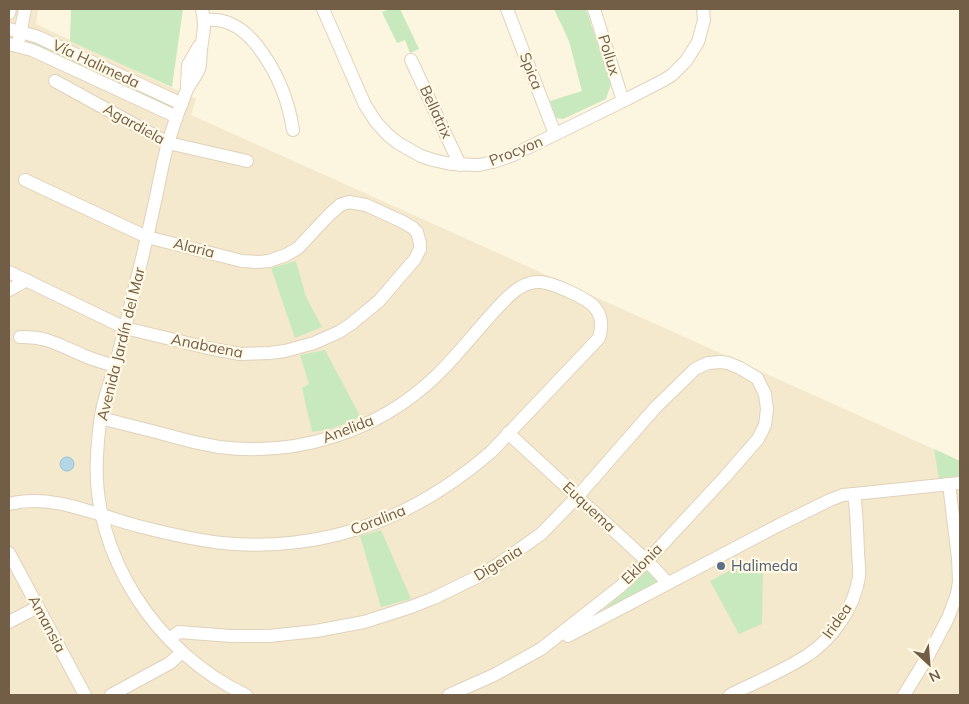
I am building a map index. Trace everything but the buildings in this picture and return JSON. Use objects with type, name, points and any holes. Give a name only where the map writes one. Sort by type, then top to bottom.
[{"type":"street","points":[[9,13],[10,9]]},
{"type":"street","points":[[13,45],[15,30],[26,9]]},
{"type":"street","name":"Procyon","points":[[323,9],[365,105],[382,128],[398,143],[421,156],[460,165],[479,165],[513,155],[672,75],[686,61],[696,47],[702,31],[703,9]]},
{"type":"street","name":"Spica","points":[[507,9],[555,134]]},
{"type":"street","name":"Pollux","points":[[594,9],[623,101]]},
{"type":"street","points":[[204,14],[238,27],[262,52],[271,65],[284,92],[293,130]]},
{"type":"street","name":"Avenida Jardín del Mar","points":[[204,14],[205,26],[199,68],[186,91],[168,143],[125,328],[103,407],[96,472],[98,495],[106,534],[125,579],[143,607],[182,652],[218,680],[246,695]]},
{"type":"street","name":"Vía Halimeda","points":[[15,30],[38,37],[182,104]]},
{"type":"street","name":"Vía Halimeda","points":[[13,45],[32,50],[177,116]]},
{"type":"street","name":"Bellatrix","points":[[411,60],[460,165]]},
{"type":"street","name":"Agardiela","points":[[55,81],[168,143],[247,161]]},
{"type":"street","name":"Alaria","points":[[25,180],[147,236],[242,260],[258,262],[270,261],[298,248],[328,216],[344,203],[353,202]]},
{"type":"street","name":"Anabaena","points":[[9,272],[125,328],[240,354],[300,348],[339,332],[362,316],[379,301],[416,259],[420,249],[419,237],[413,228],[366,205],[353,202]]},
{"type":"street","points":[[9,290],[27,280]]},
{"type":"street","name":"Anelida","points":[[101,418],[202,444],[232,448],[266,449],[325,440],[360,427],[407,400],[447,365],[490,315],[515,290],[526,284],[546,283]]},
{"type":"street","name":"Coralina","points":[[9,504],[27,500],[48,501],[74,506],[163,532],[234,544],[268,544],[316,539],[376,523],[417,504],[443,489],[474,467],[491,452],[599,338],[601,319],[593,305],[572,293],[546,283]]},
{"type":"street","points":[[20,337],[47,339],[66,346],[86,357],[115,366]]},
{"type":"street","name":"Digenia","points":[[169,639],[179,632],[231,636],[269,636],[316,631],[364,622],[411,607],[457,587],[500,563],[540,534],[578,496],[655,408],[695,368],[708,363],[728,363],[758,378]]},
{"type":"street","name":"Eklonia","points":[[449,695],[494,675],[541,649],[621,586],[647,561],[758,439],[764,425],[767,409],[765,394],[758,378]]},
{"type":"street","name":"Euquema","points":[[508,433],[647,561],[668,584]]},
{"type":"street","points":[[541,649],[582,630],[787,520],[830,500],[843,495],[954,484],[959,564],[957,594],[948,618],[904,695]]},
{"type":"street","name":"Iridea","points":[[730,695],[788,667],[807,655],[826,639],[842,620],[852,599],[859,576],[854,494]]},
{"type":"street","name":"Amansia","points":[[9,553],[85,695]]},
{"type":"street","points":[[9,622],[38,607]]},
{"type":"street","points":[[111,695],[170,664],[182,652]]},
{"type":"shaded area","points":[[9,9],[38,9],[36,24],[196,99],[191,115],[960,461],[960,695],[9,695]]},
{"type":"green space","points":[[71,9],[183,9],[172,87],[70,41]]},
{"type":"green space","points":[[390,9],[400,9],[419,49],[410,53],[405,40],[397,43],[382,12]]},
{"type":"green space","points":[[554,9],[586,9],[611,84],[606,99],[563,119],[556,118],[550,101],[582,91],[569,41]]},
{"type":"green space","points":[[30,40],[172,105],[173,107],[30,43]]},
{"type":"green space","points":[[296,261],[306,297],[322,327],[295,338],[271,268]]},
{"type":"green space","points":[[325,350],[360,416],[337,427],[312,432],[302,388],[309,384],[300,355]]},
{"type":"green space","points":[[934,449],[960,461],[960,478],[939,479]]},
{"type":"green space","points":[[381,530],[411,599],[381,607],[360,536]]},
{"type":"green space","points":[[748,561],[763,572],[762,624],[739,634],[710,581]]},
{"type":"green space","points":[[648,569],[657,582],[598,615]]},
{"type":"water","points":[[64,457],[70,457],[74,464],[70,471],[64,471],[60,467],[60,461]]},
{"type":"place","name":"Halimeda","points":[[721,566]]}]
